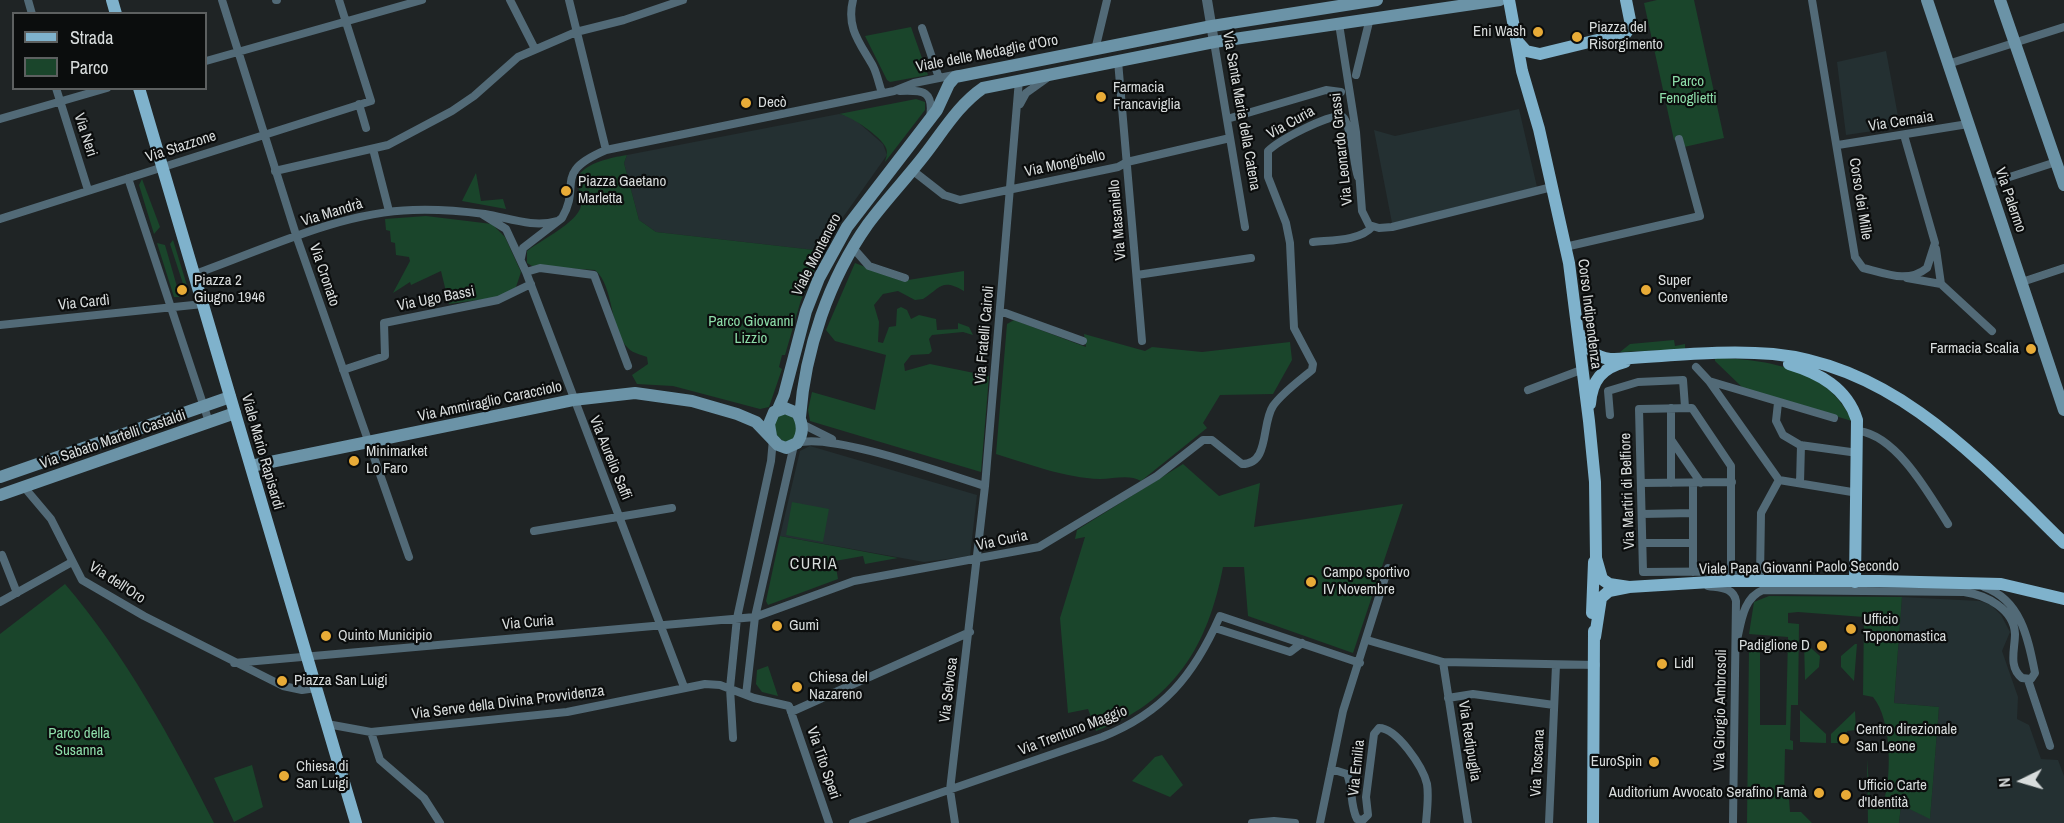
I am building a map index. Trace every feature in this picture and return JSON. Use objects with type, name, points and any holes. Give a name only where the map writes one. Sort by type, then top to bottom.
[{"type":"main road","name":"Viale delle Medaglie d'Oro","points":[[959,74],[1212,26],[1377,0]]},
{"type":"main road","name":"Viale delle Medaglie d'Oro","points":[[978,92],[991,85],[1214,42],[1500,0]]},
{"type":"main road","name":"Corso Indipendenza","points":[[1509,0],[1522,71],[1526,78],[1565,247],[1579,326],[1581,370],[1595,482],[1596,558],[1592,571],[1595,637]]},
{"type":"main road","points":[[1518,42],[1526,51],[1540,54],[1626,33],[1631,25],[1626,0]]},
{"type":"main road","name":"Via Palermo","points":[[1927,0],[2064,410]]},
{"type":"main road","points":[[2000,0],[2058,156],[2064,185]]},
{"type":"main road","points":[[1526,78],[1529,66],[1540,54]]},
{"type":"main road","points":[[959,74],[970,79],[972,86],[961,108]]},
{"type":"main road","name":"Viale Montenero","points":[[776,411],[784,395],[799,334],[819,279],[847,227],[930,118],[949,84],[959,74]]},
{"type":"main road","name":"Viale Mario Rapisardi","points":[[140,90],[356,823]]},
{"type":"main road","name":"Viale Montenero","points":[[801,421],[811,354],[822,316],[854,249],[879,210],[961,108],[978,92]]},
{"type":"main road","points":[[1579,326],[1588,349],[1596,355],[1610,359],[1744,353],[1775,354],[1834,368],[1888,392],[1939,425],[2064,543]]},
{"type":"main road","points":[[1744,353],[1791,364],[1825,379],[1849,401],[1859,431],[1855,582]]},
{"type":"main road","points":[[1589,421],[1592,389],[1597,377],[1611,367],[1644,358]]},
{"type":"main road","name":"Via Ammiraglio Caracciolo","points":[[251,466],[573,400],[635,393],[692,401],[737,414],[756,422],[772,437]]},
{"type":"main road","name":"Via Sabato Martelli Castaldi","points":[[3,472],[230,397]]},
{"type":"main road","points":[[789,408],[801,421],[796,444],[782,447],[772,437],[769,424],[776,411],[789,408]]},
{"type":"main road","name":"Via Ammiraglio Caracciolo","points":[[737,414],[757,415],[776,411]]},
{"type":"main road","name":"Via Sabato Martelli Castaldi","points":[[0,495],[235,413]]},
{"type":"main road","points":[[1596,558],[1602,579],[1609,584],[1629,588]]},
{"type":"main road","name":"Viale Papa Giovanni Paolo Secondo","points":[[1629,588],[1702,585],[1760,576],[1855,582],[1969,582],[2021,587],[2064,599]]},
{"type":"main road","points":[[1593,823],[1595,637],[1601,598],[1609,591],[1629,588]]},
{"type":"street","name":"Via Cronato","points":[[222,0],[297,238],[409,556]]},
{"type":"street","points":[[339,0],[345,21]]},
{"type":"street","points":[[207,61],[422,0]]},
{"type":"street","points":[[510,0],[535,49]]},
{"type":"street","points":[[569,0],[606,150]]},
{"type":"street","points":[[276,171],[373,149],[400,139],[452,111],[474,96],[504,67],[535,49],[576,32],[624,20],[683,0]]},
{"type":"street","points":[[854,0],[850,15],[853,33],[873,67],[882,93]]},
{"type":"street","points":[[1095,50],[1107,0]]},
{"type":"street","name":"Via Santa Maria della Catena","points":[[1207,0],[1245,227]]},
{"type":"street","name":"Corso dei Mille","points":[[1812,0],[1858,263],[1863,268],[1904,278]]},
{"type":"street","name":"Via Leonardo Grassi","points":[[1348,4],[1345,23],[1360,161],[1358,177],[1364,217],[1372,228]]},
{"type":"street","points":[[1356,75],[1370,18]]},
{"type":"street","name":"Via Stazzone","points":[[0,219],[371,101],[345,21]]},
{"type":"street","points":[[1948,64],[2064,27]]},
{"type":"street","points":[[922,28],[939,78]]},
{"type":"street","name":"Via Masaniello","points":[[1118,61],[1142,341]]},
{"type":"street","points":[[1017,113],[1026,93],[1055,73]]},
{"type":"street","name":"Viale delle Medaglie d'Oro","points":[[559,221],[566,209],[570,179],[575,170],[606,150],[894,91],[959,74]]},
{"type":"street","name":"Via Fratelli Cairoli","points":[[978,560],[1020,80]]},
{"type":"street","name":"Via Neri","points":[[57,90],[88,190]]},
{"type":"street","points":[[0,119],[100,90]]},
{"type":"street","points":[[894,91],[916,90],[926,94],[932,103],[930,118]]},
{"type":"street","points":[[1227,119],[1326,90],[1341,92]]},
{"type":"street","points":[[359,104],[366,128]]},
{"type":"street","name":"Via Curia","points":[[234,663],[755,616],[854,581],[1039,547],[1157,476],[1203,440],[1212,440],[1242,464],[1256,460],[1272,406],[1312,370],[1313,364],[1293,328],[1288,230],[1269,182],[1267,156],[1271,148],[1291,136],[1336,116],[1342,116],[1347,121],[1352,161],[1358,177]]},
{"type":"street","name":"Via Cernaia","points":[[1838,145],[1968,124]]},
{"type":"street","points":[[1904,135],[1935,243],[1941,284]]},
{"type":"street","name":"Via Mongibello","points":[[912,170],[951,199],[960,200],[1118,167],[1127,162],[1230,138]]},
{"type":"street","points":[[1565,247],[1700,216],[1679,139]]},
{"type":"street","points":[[373,149],[388,211]]},
{"type":"street","points":[[1988,184],[2058,156]]},
{"type":"street","points":[[128,178],[209,422]]},
{"type":"street","points":[[1313,242],[1352,237],[1372,228],[1392,227],[1552,187]]},
{"type":"street","name":"Via Mandrà","points":[[195,274],[339,222],[388,211],[446,210],[482,214],[520,222]]},
{"type":"street","points":[[482,214],[500,224],[512,239]]},
{"type":"street","points":[[512,239],[512,226],[520,222],[542,224],[559,221]]},
{"type":"street","points":[[521,260],[523,248],[559,221]]},
{"type":"street","name":"Via Aurelio Saffi","points":[[512,239],[684,687]]},
{"type":"street","points":[[1904,278],[1914,276],[1927,268],[1935,243]]},
{"type":"street","points":[[854,249],[869,266],[905,278]]},
{"type":"street","points":[[1137,275],[1251,258]]},
{"type":"street","points":[[526,272],[540,268],[594,275],[628,366]]},
{"type":"street","points":[[2022,282],[2064,268]]},
{"type":"street","points":[[1904,278],[1941,284],[1992,331]]},
{"type":"street","name":"Via Ugo Bassi","points":[[343,370],[385,356],[384,323],[498,300],[531,284]]},
{"type":"street","name":"Via Cardì","points":[[0,325],[203,304]]},
{"type":"street","points":[[1000,312],[1083,341]]},
{"type":"street","points":[[1696,368],[1709,381],[1779,480],[1858,493]]},
{"type":"street","points":[[1528,390],[1581,370]]},
{"type":"street","points":[[1610,415],[1608,391],[1638,382],[1683,380],[1685,407]]},
{"type":"street","points":[[1709,381],[1834,418]]},
{"type":"street","points":[[1778,403],[1776,420],[1783,435],[1802,445],[1858,453]]},
{"type":"street","points":[[1671,483],[1671,408],[1692,408],[1728,460],[1732,470],[1731,572]]},
{"type":"street","name":"Via Martiri di Belfiore","points":[[1671,408],[1639,409],[1643,572],[1693,572]]},
{"type":"street","points":[[801,421],[840,444]]},
{"type":"street","points":[[1859,431],[1883,439],[1912,471],[1948,524]]},
{"type":"street","points":[[733,738],[730,688],[737,618],[771,460],[772,437]]},
{"type":"street","points":[[746,695],[755,616],[796,444],[813,440],[840,444],[985,486]]},
{"type":"street","points":[[1671,440],[1697,483],[1693,513],[1693,572],[1731,572],[1760,576],[1761,513],[1779,480]]},
{"type":"street","points":[[1800,483],[1802,445]]},
{"type":"street","points":[[1641,483],[1732,482]]},
{"type":"street","name":"Via dell'Oro","points":[[24,487],[51,519],[81,580],[234,663],[293,689],[316,688]]},
{"type":"street","points":[[534,531],[672,508]]},
{"type":"street","points":[[1642,514],[1693,513]]},
{"type":"street","points":[[1643,543],[1693,543]]},
{"type":"street","points":[[2,555],[16,592]]},
{"type":"street","name":"Via Selvosa","points":[[955,823],[950,790],[978,560]]},
{"type":"street","points":[[0,602],[72,562]]},
{"type":"street","points":[[1320,823],[1343,711],[1389,568]]},
{"type":"street","points":[[1969,582],[1997,592],[2017,613],[2025,632],[2035,673],[2028,680]]},
{"type":"street","name":"Via Giorgio Ambrosoli","points":[[1702,585],[1727,589],[1735,597],[1733,823]]},
{"type":"street","points":[[1736,644],[1750,598],[1769,590],[1964,592],[1981,595],[1996,603],[2009,618],[2015,632],[2014,665],[2019,676],[2028,680],[2050,746]]},
{"type":"street","name":"Via Trentuno Maggio","points":[[853,823],[1102,736],[1139,720],[1171,694],[1188,674],[1215,628],[1290,652],[1302,643],[1360,663]]},
{"type":"street","points":[[791,712],[970,633]]},
{"type":"street","points":[[1367,640],[1443,662],[1596,665]]},
{"type":"street","points":[[263,676],[262,668],[267,661]]},
{"type":"street","name":"Via Redipuglia","points":[[1443,662],[1468,823]]},
{"type":"street","name":"Via Toscana","points":[[1549,823],[1556,665]]},
{"type":"street","name":"Via Serve della Divina Provvidenza","points":[[327,724],[371,732],[567,712],[608,706],[684,687],[712,684],[730,688],[762,701],[784,704],[791,712]]},
{"type":"street","points":[[1448,698],[1473,694],[1554,705]]},
{"type":"street","name":"Via Tito Speri","points":[[791,712],[829,823]]},
{"type":"street","name":"Via Emilia","points":[[1331,769],[1347,774],[1352,791],[1354,812],[1357,819],[1363,820],[1368,815],[1366,797],[1372,767],[1374,734],[1379,728],[1391,730],[1400,739],[1427,785],[1426,823]]},
{"type":"street","points":[[371,732],[380,760],[424,798],[440,823]]},
{"type":"street","points":[[1252,823],[1274,821],[1295,823]]},
{"type":"shaded area","points":[[1886,51],[1900,127],[1846,135],[1837,62]]},
{"type":"shaded area","points":[[1519,109],[1537,187],[1392,223],[1374,130],[1395,136]]},
{"type":"shaded area","points":[[839,114],[852,117],[883,144],[887,155],[836,227],[823,251],[656,232],[639,220],[624,163],[627,155]]},
{"type":"shaded area","points":[[810,446],[977,495],[970,556],[924,562],[780,536],[800,451]]},
{"type":"shaded area","points":[[1902,597],[1980,601],[1991,605],[2001,615],[2010,632],[2002,651],[2018,697],[2017,719],[2029,725],[2041,759],[2058,760],[2064,776],[2064,823],[1899,823],[1901,805],[1930,818],[1939,707],[1894,703]]},
{"type":"green space","name":"Parco Fenoglietti","points":[[1657,0],[1694,0],[1724,138],[1684,147],[1682,138],[1674,140],[1644,3]]},
{"type":"green space","points":[[911,27],[928,75],[890,82],[865,36]]},
{"type":"green space","points":[[916,99],[925,102],[925,110],[885,162],[887,150],[879,138],[858,123],[839,114]]},
{"type":"green space","name":"Parco Giovanni Lizzio","points":[[627,155],[624,163],[639,220],[656,232],[823,251],[801,300],[785,355],[782,355],[779,367],[782,369],[769,407],[760,409],[673,386],[637,384],[632,375],[648,364],[647,357],[635,353],[623,341],[606,287],[595,270],[532,266],[527,263],[527,251],[566,225],[578,212],[581,206],[581,196],[577,178],[581,173],[592,164]]},
{"type":"green space","points":[[476,173],[481,201],[503,199],[506,209],[462,201]]},
{"type":"green space","points":[[142,179],[160,227],[154,234],[139,185]]},
{"type":"green space","points":[[426,216],[492,224],[505,237],[521,272],[516,287],[500,297],[449,304],[441,271],[411,285],[410,282],[393,293],[410,261],[409,257],[396,255],[395,243],[391,242],[390,231],[386,230],[385,219]]},
{"type":"green space","points":[[173,240],[189,292],[187,296],[170,244]]},
{"type":"green space","points":[[157,243],[165,245],[180,297],[174,297]]},
{"type":"green space","points":[[855,263],[902,281],[964,271],[964,291],[946,285],[923,299],[915,300],[898,291],[883,294],[874,305],[879,322],[878,342],[883,343],[889,327],[896,326],[897,309],[901,307],[907,310],[911,319],[919,315],[936,319],[937,330],[958,329],[958,323],[969,327],[973,335],[963,332],[932,335],[929,339],[932,351],[929,354],[911,355],[904,364],[905,371],[930,364],[989,376],[981,472],[810,421],[808,410],[812,392],[875,410],[886,355],[835,341],[826,330]]},
{"type":"green space","points":[[1014,320],[1086,347],[1084,334],[1145,351],[1152,347],[1202,352],[1290,342],[1292,360],[1273,394],[1220,395],[1203,423],[1207,428],[1141,481],[1126,477],[1087,478],[1047,470],[996,454],[1007,324]]},
{"type":"green space","points":[[1674,340],[1675,346],[1685,344],[1685,349],[1601,353],[1620,352],[1630,344]]},
{"type":"green space","points":[[1715,358],[1775,365],[1812,378],[1842,403],[1852,421],[1744,389],[1715,361]]},
{"type":"green space","points":[[791,414],[798,428],[794,441],[786,443],[776,434],[775,424],[777,415]]},
{"type":"green space","points":[[1183,464],[1219,496],[1260,483],[1254,527],[1403,504],[1353,653],[1248,616],[1244,567],[1223,567],[1208,622],[1183,668],[1167,687],[1147,704],[1123,719],[1096,731],[1088,709],[1068,713],[1060,618],[1085,537],[1075,539],[1077,530]]},
{"type":"green space","points":[[792,502],[829,509],[823,542],[786,535]]},
{"type":"green space","points":[[780,536],[898,558],[865,564],[863,556],[835,561],[838,579],[768,605],[766,601]]},
{"type":"green space","name":"Parco della Susanna","points":[[65,584],[108,639],[127,668],[181,760],[214,823],[0,823],[0,634]]},
{"type":"green space","points":[[1769,596],[1902,597],[1894,703],[1939,707],[1930,819],[1901,805],[1899,823],[1868,823],[1867,759],[1870,797],[1883,804],[1889,764],[1884,720],[1873,697],[1863,695],[1864,617],[1798,612],[1788,613],[1788,623],[1799,624],[1798,705],[1791,705],[1790,740],[1793,741],[1793,750],[1785,749],[1784,799],[1789,799],[1790,812],[1801,812],[1812,823],[1747,823],[1749,648],[1760,649],[1760,725],[1786,725],[1788,637],[1749,634],[1754,602]]},
{"type":"green space","points":[[1804,642],[1820,656],[1819,667],[1805,680]]},
{"type":"green space","points":[[1857,644],[1854,681],[1841,667],[1841,656]]},
{"type":"green space","points":[[768,666],[778,696],[762,692],[756,684],[757,670]]},
{"type":"green space","points":[[1800,710],[1826,734],[1826,743],[1800,742]]},
{"type":"green space","points":[[1855,711],[1856,730],[1847,731],[1847,743],[1831,743],[1831,734]]},
{"type":"green space","points":[[1162,755],[1183,785],[1170,797],[1132,781],[1155,757]]},
{"type":"green space","points":[[252,765],[263,807],[234,822],[214,778]]},
{"type":"place","name":"Eni Wash","points":[[1538,32]]},
{"type":"place","name":"Piazza del Risorgimento","points":[[1577,37]]},
{"type":"place","name":"Farmacia Francaviglia","points":[[1101,97]]},
{"type":"place","name":"Decò","points":[[746,103]]},
{"type":"place","name":"Piazza Gaetano Marletta","points":[[566,191]]},
{"type":"place","name":"Piazza 2 Giugno 1946","points":[[182,290]]},
{"type":"place","name":"Super Conveniente","points":[[1646,290]]},
{"type":"place","name":"Farmacia Scalia","points":[[2031,349]]},
{"type":"place","name":"Minimarket Lo Faro","points":[[354,461]]},
{"type":"place","name":"Campo sportivo IV Novembre","points":[[1311,582]]},
{"type":"place","name":"Gumì","points":[[777,626]]},
{"type":"place","name":"Ufficio Toponomastica","points":[[1851,629]]},
{"type":"place","name":"Quinto Municipio","points":[[326,636]]},
{"type":"place","name":"Padiglione D","points":[[1822,646]]},
{"type":"place","name":"Lidl","points":[[1662,664]]},
{"type":"place","name":"Piazza San Luigi","points":[[282,681]]},
{"type":"place","name":"Chiesa del Nazareno","points":[[797,687]]},
{"type":"place","name":"Centro direzionale San Leone","points":[[1844,739]]},
{"type":"place","name":"EuroSpin","points":[[1654,762]]},
{"type":"place","name":"Chiesa di San Luigi","points":[[284,776]]},
{"type":"place","name":"Auditorium Avvocato Serafino Famà","points":[[1819,793]]},
{"type":"place","name":"Ufficio Carte d'Identità","points":[[1846,795]]},
{"type":"district","name":"CURIA","points":[[814,565]]}]
